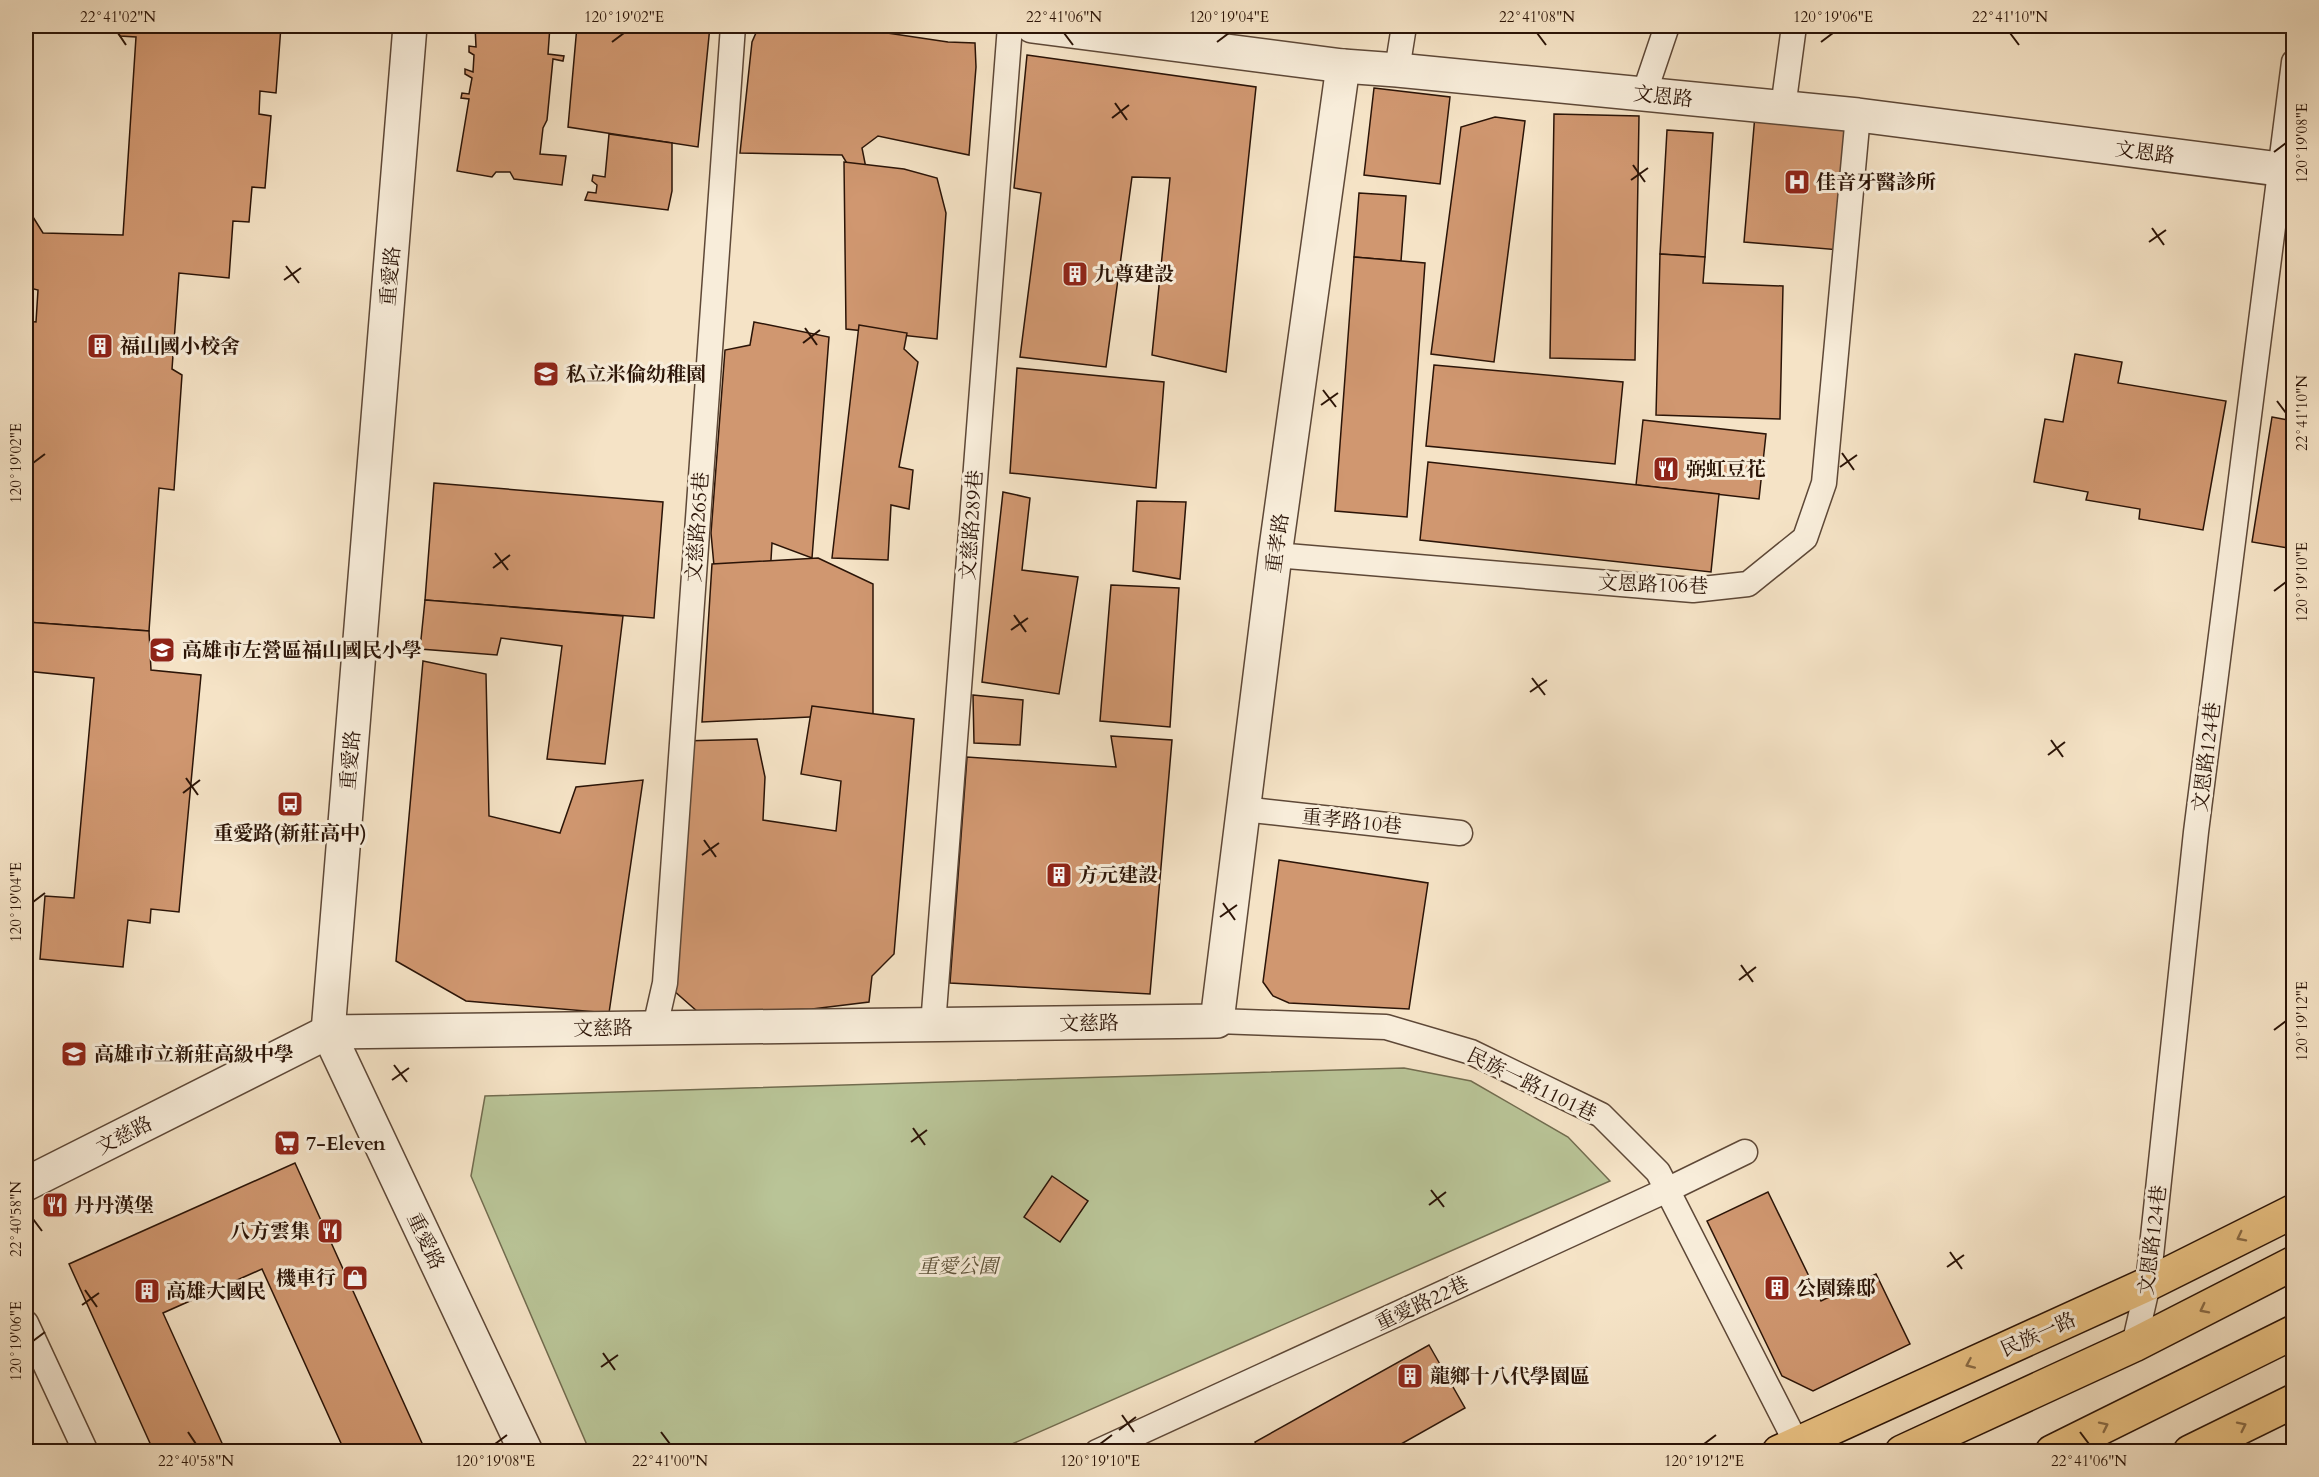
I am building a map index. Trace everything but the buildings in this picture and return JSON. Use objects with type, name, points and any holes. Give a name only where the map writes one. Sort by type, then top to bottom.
[{"type":"main road","name":"民族一路","points":[[1792,1448],[2148,1284],[2294,1211]]},
{"type":"main road","points":[[1902,1452],[2134,1345],[2294,1263]]},
{"type":"main road","points":[[2052,1452],[2294,1332]]},
{"type":"main road","points":[[2190,1452],[2294,1401]]},
{"type":"street","name":"重愛路","points":[[410,26],[328,1032],[526,1452]]},
{"type":"street","name":"文恩路","points":[[1032,26],[1343,66],[1858,115],[2287,170]]},
{"type":"street","name":"重孝路","points":[[1217,1022],[1275,555],[1343,66]]},
{"type":"street","name":"文慈路","points":[[26,1184],[328,1032],[1217,1022]]},
{"type":"lane","name":"文慈路265巷","points":[[655,1028],[665,983],[733,26]]},
{"type":"lane","name":"文慈路289巷","points":[[933,1025],[1010,26]]},
{"type":"lane","points":[[1397,70],[1404,26]]},
{"type":"lane","points":[[1644,94],[1666,26]]},
{"type":"lane","points":[[1783,108],[1794,26]]},
{"type":"lane","name":"文恩路124巷","points":[[2134,1345],[2148,1284],[2196,832],[2287,170],[2294,62]]},
{"type":"lane","name":"文恩路106巷","points":[[1275,555],[1693,590],[1748,584],[1805,538],[1824,483],[1858,115]]},
{"type":"lane","name":"重孝路10巷","points":[[1243,809],[1460,833]]},
{"type":"lane","name":"民族一路1101巷","points":[[1217,1022],[1386,1027],[1471,1052],[1601,1115],[1658,1172],[1792,1448]]},
{"type":"lane","name":"重愛路22巷","points":[[1097,1452],[1745,1152]]},
{"type":"lane","points":[[26,1323],[86,1452]]},
{"type":"green space","name":"重愛公園","points":[[1404,1068],[1471,1081],[1568,1137],[1610,1181],[996,1451],[590,1452],[471,1176],[485,1096]]},
{"type":"place","name":"佳音牙醫診所","points":[[1797,182]]},
{"type":"place","name":"九尊建設","points":[[1075,274]]},
{"type":"place","name":"福山國小校舍","points":[[100,346]]},
{"type":"place","name":"私立米倫幼稚園","points":[[546,374]]},
{"type":"place","name":"弼虹豆花","points":[[1666,469]]},
{"type":"place","name":"高雄市左營區福山國民小學","points":[[162,650]]},
{"type":"place","name":"重愛路(新莊高中)","points":[[290,804]]},
{"type":"place","name":"方元建設","points":[[1059,875]]},
{"type":"place","name":"高雄市立新莊高級中學","points":[[74,1054]]},
{"type":"place","name":"7-Eleven","points":[[287,1143]]},
{"type":"place","name":"丹丹漢堡","points":[[55,1205]]},
{"type":"place","name":"八方雲集","points":[[330,1231]]},
{"type":"place","name":"機車行","points":[[355,1278]]},
{"type":"place","name":"公園臻邸","points":[[1777,1288]]},
{"type":"place","name":"高雄大國民","points":[[147,1291]]},
{"type":"place","name":"龍鄉十八代學園區","points":[[1410,1376]]}]
